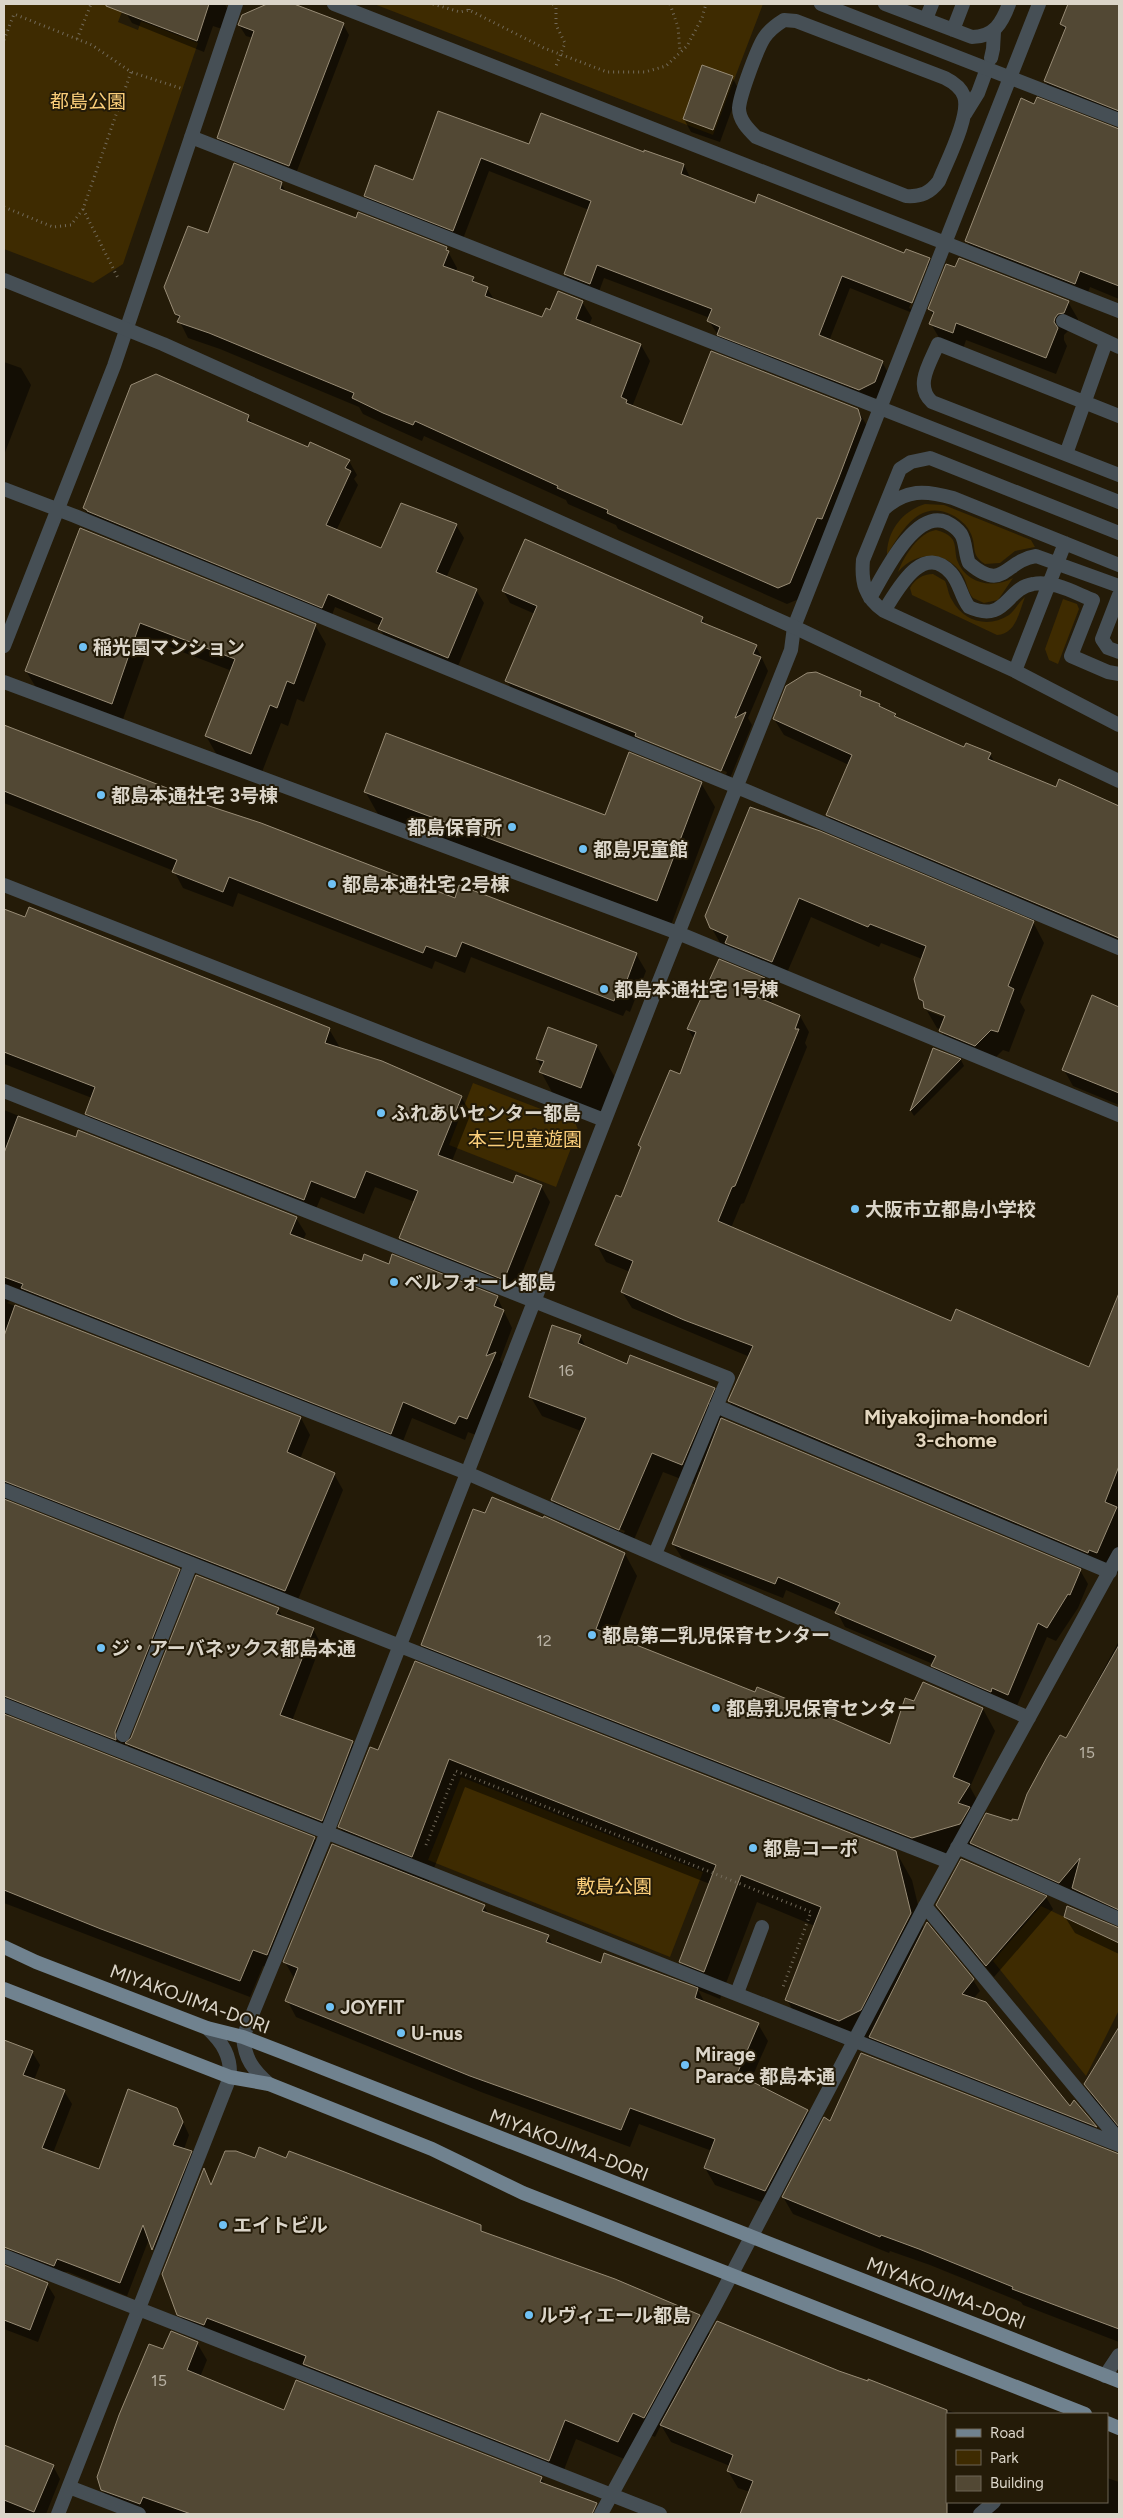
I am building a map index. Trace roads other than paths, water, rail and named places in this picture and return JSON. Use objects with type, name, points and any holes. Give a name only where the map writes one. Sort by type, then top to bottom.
[{"type":"main road","name":"MIYAKOJIMA-DORI","points":[[4,1947],[36,1962],[207,2028],[244,2037],[1119,2381]]},
{"type":"main road","points":[[4,1989],[230,2077],[269,2084],[432,2149],[522,2193],[1082,2413]]},
{"type":"street","points":[[4,646],[114,366],[236,4]]},
{"type":"street","points":[[334,4],[1119,311]]},
{"type":"street","points":[[821,4],[1119,120]]},
{"type":"street","points":[[885,4],[972,37],[987,36],[994,32],[1002,22],[1009,4]]},
{"type":"street","points":[[926,19],[932,4]]},
{"type":"street","points":[[953,30],[963,4]]},
{"type":"street","points":[[269,2084],[249,2063],[244,2051],[244,2037],[327,1832],[604,1120],[791,650],[794,627],[1039,4]]},
{"type":"street","points":[[965,115],[965,97],[960,89],[945,78],[796,21],[784,20],[776,25],[763,39],[741,96],[739,109],[742,120],[756,137],[906,196],[917,196],[933,189],[939,181],[965,115],[978,93],[985,74]]},
{"type":"street","points":[[991,58],[994,49],[994,32]]},
{"type":"street","points":[[191,137],[1119,502]]},
{"type":"street","points":[[4,280],[126,329],[794,627],[1119,781]]},
{"type":"street","points":[[1064,321],[1113,345],[1085,402],[1066,454]]},
{"type":"street","points":[[1119,416],[938,344],[923,382],[923,390],[932,402],[1119,475]]},
{"type":"street","points":[[1115,720],[1015,671],[884,611],[870,598],[862,576],[863,560],[900,469],[911,462],[930,458],[1119,533]]},
{"type":"street","points":[[4,489],[58,509],[736,787],[1119,948]]},
{"type":"street","points":[[882,510],[896,498],[906,495],[934,493],[953,498],[1119,565]]},
{"type":"street","points":[[870,598],[910,535],[919,526],[930,521],[941,520],[953,525],[961,534],[969,563],[989,576],[1006,572],[1025,558],[1036,556],[1119,586]]},
{"type":"street","points":[[1015,671],[1065,544]]},
{"type":"street","points":[[884,611],[906,577],[914,568],[924,564],[934,564],[950,572],[969,607],[978,611],[994,611],[1003,606],[1020,590],[1032,584],[1049,584],[1093,600],[1071,656],[1108,672],[1119,674]]},
{"type":"street","points":[[1119,595],[1102,639],[1108,648],[1119,652]]},
{"type":"street","points":[[4,682],[678,933],[1119,1115]]},
{"type":"street","points":[[4,885],[604,1120]]},
{"type":"street","points":[[4,1091],[728,1378],[654,1554]]},
{"type":"street","points":[[4,1291],[467,1473],[1029,1718]]},
{"type":"street","points":[[716,1406],[1110,1572]]},
{"type":"street","points":[[4,1490],[949,1862]]},
{"type":"street","points":[[601,2514],[732,2275],[957,1846],[1119,1554]]},
{"type":"street","points":[[123,1735],[191,1564]]},
{"type":"street","points":[[4,1705],[1119,2145]]},
{"type":"street","points":[[957,1846],[1119,1919]]},
{"type":"street","points":[[925,1906],[1119,2140]]},
{"type":"street","points":[[737,1993],[762,1927]]},
{"type":"street","points":[[58,2514],[230,2077],[231,2064],[227,2052],[219,2040],[207,2028]]},
{"type":"street","points":[[4,2256],[660,2514]]},
{"type":"street","points":[[1105,2376],[1119,2355]]},
{"type":"street","points":[[69,2487],[139,2514]]},
{"type":"street","points":[[980,2514],[993,2503]]},
{"type":"place","name":"稲光園マンション","points":[[83,647]]},
{"type":"place","name":"都島本通社宅 3号棟","points":[[101,795]]},
{"type":"place","name":"都島保育所","points":[[512,827]]},
{"type":"place","name":"都島児童館","points":[[583,849]]},
{"type":"place","name":"都島本通社宅 2号棟","points":[[332,884]]},
{"type":"place","name":"都島本通社宅 1号棟","points":[[604,989]]},
{"type":"place","name":"ふれあいセンター都島","points":[[381,1113]]},
{"type":"place","name":"大阪市立都島小学校","points":[[855,1209]]},
{"type":"place","name":"ベルフォーレ都島","points":[[394,1282]]},
{"type":"place","name":"都島第二乳児保育センター","points":[[592,1635]]},
{"type":"place","name":"ジ・アーバネックス都島本通","points":[[101,1648]]},
{"type":"place","name":"都島乳児保育センター","points":[[716,1708]]},
{"type":"place","name":"都島コーポ","points":[[753,1848]]},
{"type":"place","name":"JOYFIT","points":[[330,2007]]},
{"type":"place","name":"U-nus","points":[[401,2033]]},
{"type":"place","name":"Mirage Parace 都島本通","points":[[685,2065]]},
{"type":"place","name":"エイトビル","points":[[223,2225]]},
{"type":"place","name":"ルヴィエール都島","points":[[529,2315]]},
{"type":"district","name":"Miyakojima-hondori 3-chome","points":[[956,1428]]},
{"type":"park label","name":"都島公園","points":[[88,101]]},
{"type":"park label","name":"本三児童遊園","points":[[525,1139]]},
{"type":"park label","name":"敷島公園","points":[[614,1886]]}]
